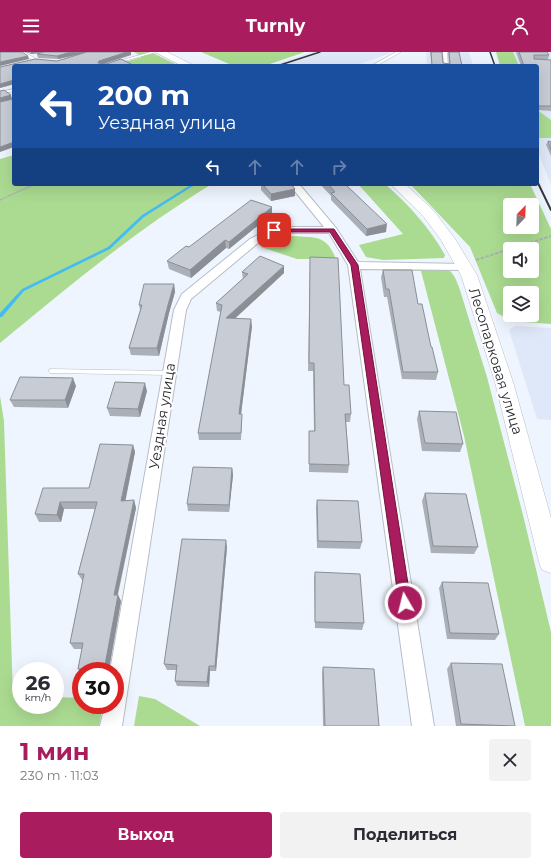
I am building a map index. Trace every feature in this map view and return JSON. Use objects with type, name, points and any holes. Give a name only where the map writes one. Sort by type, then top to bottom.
[{"type":"street","points":[[160,52],[186,64]]},
{"type":"street","points":[[296,186],[332,230],[354,265],[423,726]]},
{"type":"street","name":"Лесопарковая улица","points":[[399,186],[429,214],[467,265],[504,382],[551,562]]},
{"type":"street","name":"Уездная улица","points":[[122,662],[180,310],[186,297],[254,241],[274,230],[332,230]]},
{"type":"street","points":[[354,265],[467,265]]},
{"type":"street","name":"Уездная улица","points":[[111,726],[113,714]]},
{"type":"lane","points":[[22,52],[36,60],[42,61]]},
{"type":"lane","points":[[110,64],[155,52]]},
{"type":"lane","points":[[377,64],[400,52]]},
{"type":"lane","points":[[445,52],[446,64]]},
{"type":"lane","points":[[31,57],[38,56]]},
{"type":"lane","points":[[24,63],[36,60]]},
{"type":"lane","points":[[0,93],[12,90]]},
{"type":"lane","points":[[52,371],[169,374]]},
{"type":"path","points":[[0,200],[31,186]]},
{"type":"path","points":[[533,242],[551,236]]},
{"type":"path","points":[[467,265],[503,252]]},
{"type":"shaded area","points":[[313,52],[391,53],[360,64],[277,64]]},
{"type":"shaded area","points":[[426,52],[469,52],[472,64],[427,64]]},
{"type":"shaded area","points":[[501,52],[551,52],[551,185],[539,155],[539,64],[505,64]]},
{"type":"shaded area","points":[[515,326],[551,328],[551,420],[537,419],[509,330]]},
{"type":"green space","points":[[134,52],[151,52],[175,64],[128,64],[125,62],[142,57]]},
{"type":"green space","points":[[201,52],[305,52],[270,64],[229,64]]},
{"type":"green space","points":[[496,52],[513,52],[518,64],[499,64]]},
{"type":"green space","points":[[539,111],[551,120],[551,138],[539,138]]},
{"type":"green space","points":[[12,156],[12,186],[209,186],[156,220],[129,240],[0,343],[0,159]]},
{"type":"green space","points":[[360,186],[387,186],[410,208],[425,226],[445,255],[444,258],[383,260],[366,257],[359,245],[403,234]]},
{"type":"green space","points":[[412,186],[531,186],[537,198],[503,198],[503,234],[539,234],[539,203],[551,229],[551,324],[524,322],[539,322],[539,286],[503,286],[503,316],[497,313],[470,247]]},
{"type":"green space","points":[[292,236],[314,238],[324,241],[336,259],[297,259],[261,247],[269,241]]},
{"type":"green space","points":[[369,269],[446,269],[453,274],[456,279],[487,377],[523,515],[551,632],[551,726],[525,726],[464,436],[421,271]]},
{"type":"green space","points":[[0,396],[4,421],[12,666],[12,714],[64,714],[64,697],[72,698],[72,714],[101,714],[99,726],[0,726]]},
{"type":"green space","points":[[139,696],[155,699],[200,726],[134,726]]},
{"type":"building","points":[[0,52],[22,52],[28,56],[0,62]]},
{"type":"building","points":[[44,52],[71,52],[57,56],[37,54]]},
{"type":"building","points":[[87,52],[127,52],[99,61],[98,63],[106,64],[13,64],[35,59],[57,61]]},
{"type":"building","points":[[431,52],[442,52],[443,63],[450,64],[432,64]]},
{"type":"building","points":[[449,52],[459,52],[462,64],[450,64]]},
{"type":"building","points":[[519,52],[547,52],[549,55],[534,55],[534,59],[551,60],[551,106],[539,106],[539,64],[523,64]]},
{"type":"building","points":[[121,59],[131,64],[106,64]]},
{"type":"building","points":[[12,64],[12,81],[0,84],[0,67]]},
{"type":"building","points":[[4,90],[11,95],[0,98],[0,91]]},
{"type":"building","points":[[12,99],[12,143],[0,147],[0,102]]},
{"type":"building","points":[[548,141],[551,142],[551,150]]},
{"type":"building","points":[[264,186],[293,186],[295,189],[271,194]]},
{"type":"building","points":[[330,186],[347,186],[387,224],[367,229],[331,193],[335,192]]},
{"type":"building","points":[[251,200],[272,207],[229,242],[225,240],[190,270],[167,261],[186,246],[189,247]]},
{"type":"building","points":[[260,256],[284,266],[226,318],[251,319],[239,414],[242,414],[241,433],[198,433],[222,305],[216,303],[248,274],[242,272]]},
{"type":"building","points":[[310,257],[338,258],[344,385],[349,385],[351,414],[345,414],[349,465],[309,464],[309,431],[315,431],[314,363],[309,363]]},
{"type":"building","points":[[383,270],[412,270],[418,304],[422,304],[438,372],[403,372],[389,289],[386,289]]},
{"type":"building","points":[[144,284],[174,284],[157,348],[129,348],[142,305],[139,305]]},
{"type":"building","points":[[20,377],[73,378],[65,400],[10,400]]},
{"type":"building","points":[[115,382],[145,383],[138,409],[107,408]]},
{"type":"building","points":[[419,411],[456,412],[463,444],[425,443]]},
{"type":"building","points":[[100,444],[133,445],[121,501],[134,500],[114,595],[118,595],[106,662],[79,662],[83,643],[70,643],[84,574],[78,574],[97,502],[60,502],[57,515],[35,514],[43,488],[89,488]]},
{"type":"building","points":[[193,467],[232,468],[229,505],[187,504]]},
{"type":"building","points":[[425,493],[466,494],[478,547],[433,546]]},
{"type":"building","points":[[317,500],[358,501],[362,542],[318,541]]},
{"type":"building","points":[[182,539],[226,540],[215,666],[209,666],[207,682],[175,681],[177,665],[164,664]]},
{"type":"building","points":[[315,572],[360,574],[364,623],[315,622]]},
{"type":"building","points":[[442,582],[488,583],[499,634],[450,633]]},
{"type":"building","points":[[451,663],[502,664],[515,726],[461,724]]},
{"type":"building","points":[[323,667],[374,669],[379,726],[325,726]]},
{"type":"waterway","points":[[0,316],[23,290],[109,248],[143,216],[191,186]]},
{"type":"railway","points":[[283,64],[320,52]]},
{"type":"railway","points":[[490,52],[494,64]]},
{"type":"railway","points":[[539,185],[551,210]]},
{"type":"route","points":[[274,230],[332,230],[354,265],[405,603]]}]
